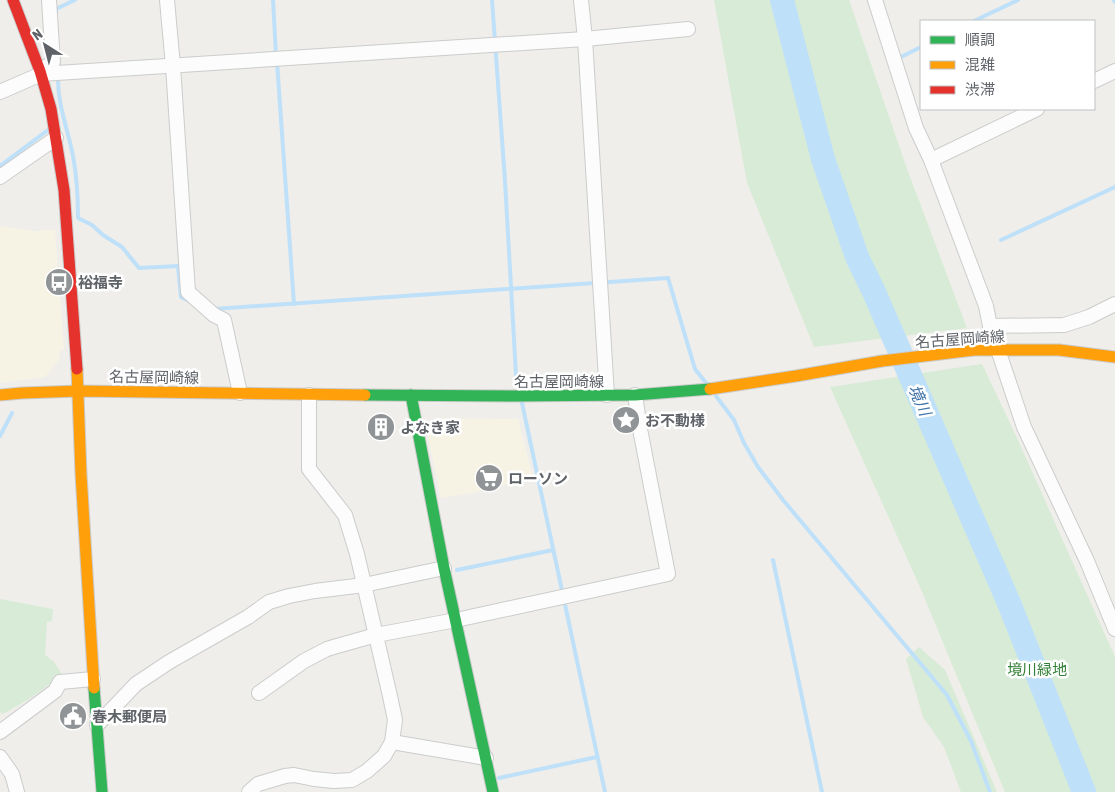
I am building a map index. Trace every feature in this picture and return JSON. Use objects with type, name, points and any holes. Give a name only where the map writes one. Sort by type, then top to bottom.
[{"type":"street","points":[[13,0],[41,73],[51,109],[64,190],[79,391],[81,474],[93,679],[102,792]]},
{"type":"street","points":[[0,92],[41,73],[53,62],[49,0]]},
{"type":"street","points":[[167,0],[188,292],[214,315],[224,320],[240,393]]},
{"type":"street","points":[[581,0],[607,395]]},
{"type":"street","points":[[875,0],[916,128],[931,160],[986,306],[990,326],[1024,427],[1087,561],[1115,629]]},
{"type":"street","points":[[41,73],[585,39],[688,29]]},
{"type":"street","points":[[1095,81],[1115,71]]},
{"type":"street","points":[[931,160],[1035,110]]},
{"type":"street","points":[[0,177],[56,138]]},
{"type":"street","points":[[990,326],[1064,324],[1089,317],[1115,304]]},
{"type":"street","name":"名古屋岡崎線","points":[[0,395],[79,391],[308,395],[635,395],[708,389],[882,361],[974,350],[1059,350],[1115,357]]},
{"type":"street","points":[[249,792],[258,784],[285,776],[294,775],[334,781],[352,780],[384,756],[392,742],[394,720],[357,554],[345,515],[309,469],[308,395]]},
{"type":"street","points":[[411,395],[444,568],[493,792]]},
{"type":"street","points":[[259,693],[304,662],[332,647],[376,635],[456,620],[668,574],[635,395]]},
{"type":"street","points":[[97,725],[136,684],[169,662],[248,617],[269,602],[315,591],[364,585],[444,568]]},
{"type":"street","points":[[0,732],[55,691],[60,682],[93,679]]},
{"type":"street","points":[[392,742],[486,758]]},
{"type":"street","points":[[0,757],[12,774],[17,792]]},
{"type":"shaded area","points":[[0,226],[33,231],[55,230],[64,350],[60,351],[59,360],[45,377],[0,383]]},
{"type":"shaded area","points":[[437,418],[518,419],[533,478],[472,493],[441,498],[427,433]]},
{"type":"green space","points":[[714,0],[849,0],[906,166],[967,328],[814,347],[747,183]]},
{"type":"green space","name":"境川緑地","points":[[982,364],[1115,657],[1115,792],[1005,792],[920,587],[830,387]]},
{"type":"green space","points":[[0,599],[53,609],[52,621],[47,622],[45,655],[54,662],[61,673],[41,691],[3,714],[0,712]]},
{"type":"green space","points":[[919,647],[945,670],[997,792],[961,792],[944,747],[923,717],[906,659]]},
{"type":"waterway","points":[[56,12],[56,9],[75,0]]},
{"type":"waterway","points":[[273,0],[276,55]]},
{"type":"waterway","points":[[492,0],[516,375],[519,389]]},
{"type":"waterway","name":"境川","points":[[782,0],[823,159],[857,257],[1009,603],[1084,792]]},
{"type":"waterway","points":[[976,20],[1018,0]]},
{"type":"waterway","points":[[897,59],[920,48]]},
{"type":"waterway","points":[[277,62],[294,304]]},
{"type":"waterway","points":[[58,76],[61,106],[75,172],[78,218],[92,225],[103,235],[122,247],[139,268],[178,266],[181,297],[191,302]]},
{"type":"waterway","points":[[0,166],[48,130]]},
{"type":"waterway","points":[[1001,240],[1115,187]]},
{"type":"waterway","points":[[213,309],[668,278],[695,369],[706,383]]},
{"type":"waterway","points":[[716,396],[734,420],[744,443],[758,467],[783,500],[947,695],[971,741],[990,792]]},
{"type":"waterway","points":[[522,403],[605,792]]},
{"type":"waterway","points":[[0,436],[12,413]]},
{"type":"waterway","points":[[457,570],[553,550]]},
{"type":"waterway","points":[[773,560],[822,792]]},
{"type":"waterway","points":[[499,778],[597,757]]},
{"type":"traffic: fast","points":[[365,395],[635,395],[710,389]]},
{"type":"traffic: fast","points":[[411,395],[444,568],[493,792]]},
{"type":"traffic: fast","points":[[94,688],[102,792]]},
{"type":"traffic: slow","points":[[710,389],[882,361],[974,350],[1059,350],[1115,357]]},
{"type":"traffic: slow","points":[[77,369],[81,474],[94,688]]},
{"type":"traffic: slow","points":[[0,395],[79,391],[365,395]]},
{"type":"traffic: jam","points":[[13,0],[40,71],[51,109],[64,190],[77,369]]},
{"type":"place","name":"裕福寺","points":[[59,282]]},
{"type":"place","name":"お不動様","points":[[626,420]]},
{"type":"place","name":"よなき家","points":[[381,427]]},
{"type":"place","name":"ローソン","points":[[489,478]]},
{"type":"place","name":"春木郵便局","points":[[73,716]]}]
